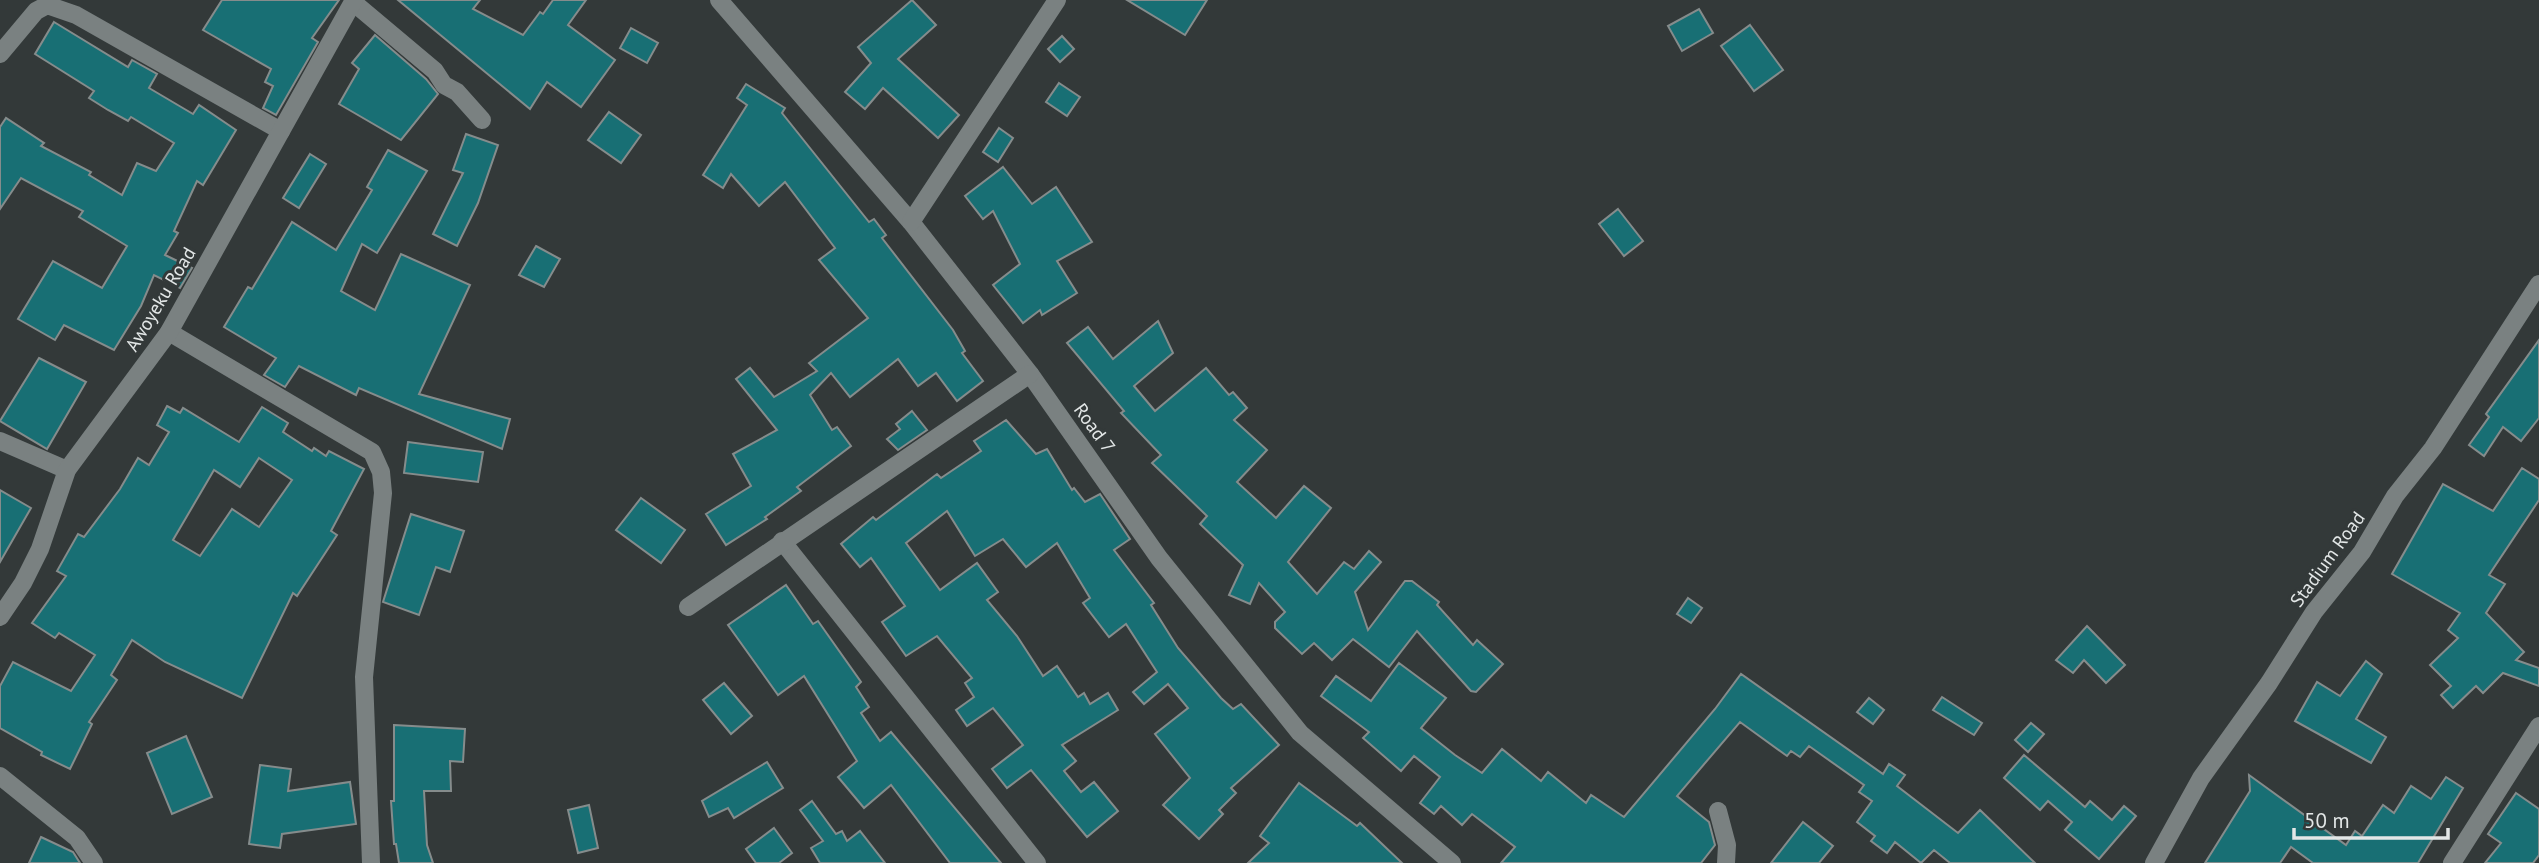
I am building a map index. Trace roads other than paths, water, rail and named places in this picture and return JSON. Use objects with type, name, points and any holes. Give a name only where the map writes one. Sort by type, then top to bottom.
[{"type":"street","name":"Road 7","points":[[719,0],[911,222],[1030,374],[1159,558],[1300,733],[1452,863]]},
{"type":"street","points":[[911,222],[1057,0]]},
{"type":"street","points":[[354,1],[435,71],[444,85],[457,92],[482,120]]},
{"type":"street","name":"Awoyeku Road","points":[[0,617],[23,583],[40,549],[67,470],[169,332],[354,1]]},
{"type":"street","points":[[0,54],[36,11],[47,5],[76,15],[281,131]]},
{"type":"street","name":"Stadium Road","points":[[2154,863],[2201,778],[2269,683],[2314,612],[2362,552],[2395,496],[2432,448],[2539,284]]},
{"type":"street","points":[[169,332],[372,452],[381,472],[383,493],[363,677],[371,863]]},
{"type":"street","points":[[688,607],[1030,374]]},
{"type":"street","points":[[0,440],[67,470]]},
{"type":"street","points":[[782,541],[1037,863]]},
{"type":"street","points":[[2452,863],[2539,726]]},
{"type":"street","points":[[0,776],[77,838],[94,863]]},
{"type":"street","points":[[1718,811],[1727,845],[1726,863]]}]
